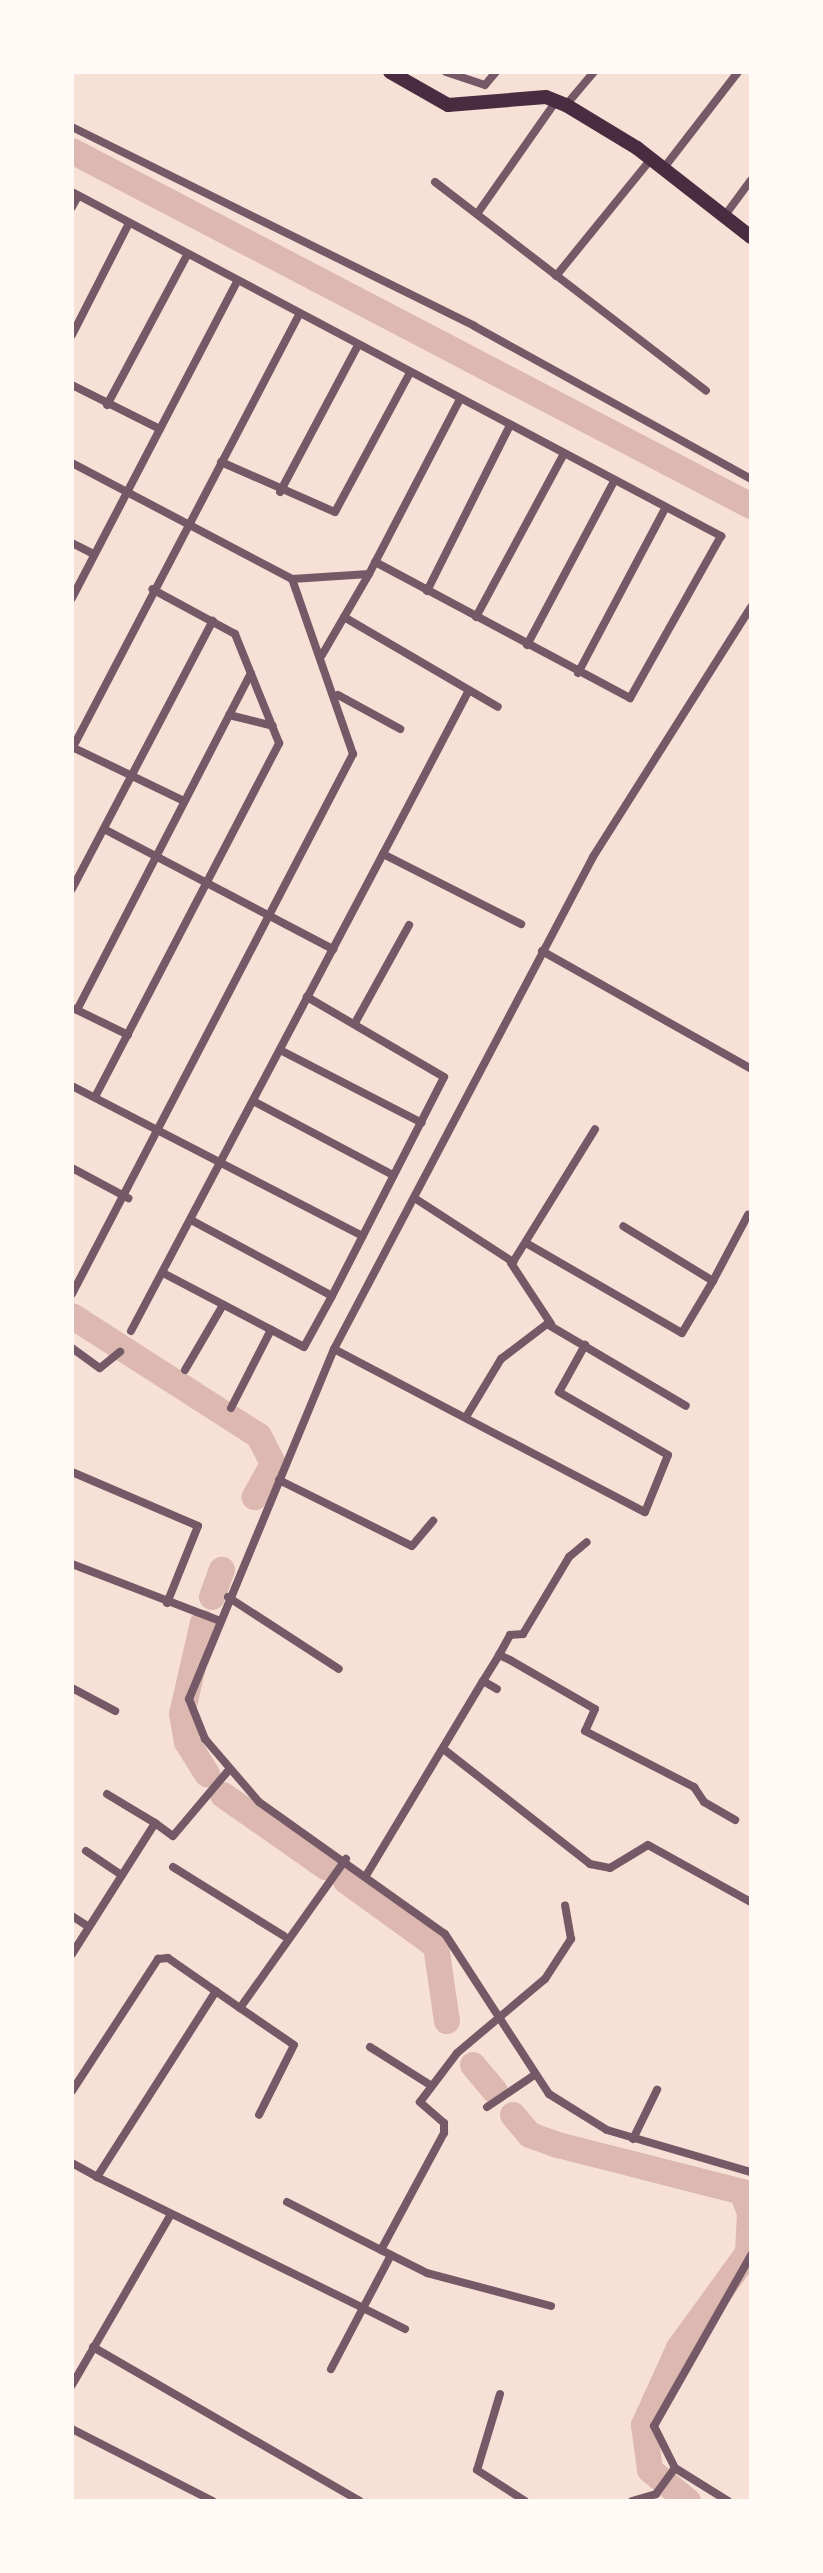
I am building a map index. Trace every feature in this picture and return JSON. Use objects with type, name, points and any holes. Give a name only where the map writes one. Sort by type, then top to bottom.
[{"type":"main road","points":[[390,72],[448,105],[561,103],[651,159],[751,237]]},
{"type":"street","points":[[446,72],[485,85],[496,72]]},
{"type":"street","points":[[477,214],[561,103],[594,72]]},
{"type":"street","points":[[663,169],[738,72]]},
{"type":"street","points":[[72,127],[474,326],[751,479]]},
{"type":"street","points":[[556,276],[651,159]]},
{"type":"street","points":[[723,218],[751,180]]},
{"type":"street","points":[[435,182],[706,391]]},
{"type":"street","points":[[72,207],[75,194],[460,399],[562,457],[721,536],[638,691],[624,697],[375,562]]},
{"type":"street","points":[[72,335],[129,223]]},
{"type":"street","points":[[107,405],[187,255]]},
{"type":"street","points":[[72,598],[237,282]]},
{"type":"street","points":[[184,801],[72,748],[152,589],[299,315]]},
{"type":"street","points":[[280,492],[358,345]]},
{"type":"street","points":[[221,462],[280,492],[335,512],[410,373]]},
{"type":"street","points":[[72,385],[160,429]]},
{"type":"street","points":[[322,655],[369,574],[460,399]]},
{"type":"street","points":[[427,591],[509,427]]},
{"type":"street","points":[[476,617],[562,457]]},
{"type":"street","points":[[72,463],[292,579],[369,574]]},
{"type":"street","points":[[527,645],[613,483]]},
{"type":"street","points":[[578,673],[665,509]]},
{"type":"street","points":[[72,543],[94,554]]},
{"type":"street","points":[[72,1294],[128,1198],[353,754],[337,694],[292,579]]},
{"type":"street","points":[[95,1097],[279,747],[235,634],[152,589]]},
{"type":"street","points":[[751,607],[542,951],[416,1199],[334,1349],[218,1620],[189,1710],[227,1772],[445,1934],[498,2025],[533,2076],[575,2113],[633,2139],[751,2172]]},
{"type":"street","points":[[344,617],[498,707]]},
{"type":"street","points":[[72,889],[213,621]]},
{"type":"street","points":[[128,1035],[74,1008],[251,673]]},
{"type":"street","points":[[131,1331],[282,1051],[307,997],[469,690]]},
{"type":"street","points":[[337,694],[400,729]]},
{"type":"street","points":[[229,715],[273,726]]},
{"type":"street","points":[[104,829],[333,949]]},
{"type":"street","points":[[383,854],[521,924]]},
{"type":"street","points":[[355,1023],[409,925]]},
{"type":"street","points":[[542,951],[751,1069]]},
{"type":"street","points":[[163,1273],[306,1346],[422,1123],[443,1070],[307,997]]},
{"type":"street","points":[[282,1051],[422,1123]]},
{"type":"street","points":[[72,1086],[363,1236]]},
{"type":"street","points":[[255,1102],[393,1175]]},
{"type":"street","points":[[511,1263],[595,1129]]},
{"type":"street","points":[[72,1168],[128,1198]]},
{"type":"street","points":[[416,1199],[511,1263],[551,1324],[686,1406]]},
{"type":"street","points":[[526,1243],[679,1334],[713,1281],[748,1215]]},
{"type":"street","points":[[191,1220],[332,1296]]},
{"type":"street","points":[[623,1226],[713,1281]]},
{"type":"street","points":[[185,1370],[223,1305]]},
{"type":"street","points":[[466,1417],[501,1359],[551,1324]]},
{"type":"street","points":[[231,1408],[271,1330]]},
{"type":"street","points":[[334,1349],[645,1512],[668,1455],[559,1392],[585,1345]]},
{"type":"street","points":[[72,1348],[100,1368],[120,1352]]},
{"type":"street","points":[[72,1472],[198,1526],[167,1603]]},
{"type":"street","points":[[279,1480],[412,1546],[433,1521]]},
{"type":"street","points":[[367,1874],[446,1751],[510,1635],[523,1634],[569,1557],[587,1542]]},
{"type":"street","points":[[72,1564],[218,1620]]},
{"type":"street","points":[[228,1597],[339,1669]]},
{"type":"street","points":[[499,1655],[595,1709],[585,1731],[694,1787],[704,1802],[735,1820]]},
{"type":"street","points":[[483,1681],[497,1689]]},
{"type":"street","points":[[72,1688],[115,1711]]},
{"type":"street","points":[[446,1751],[590,1864],[610,1868],[648,1845],[751,1902]]},
{"type":"street","points":[[107,1794],[173,1836],[227,1772]]},
{"type":"street","points":[[72,1954],[155,1823]]},
{"type":"street","points":[[86,1851],[120,1874]]},
{"type":"street","points":[[240,2008],[284,1936],[303,1922],[346,1859]]},
{"type":"street","points":[[173,1867],[284,1936]]},
{"type":"street","points":[[381,2250],[444,2133],[444,2123],[420,2106],[430,2085],[457,2053],[498,2025],[568,1946],[565,1906]]},
{"type":"street","points":[[72,1916],[89,1927]]},
{"type":"street","points":[[72,2091],[158,1959],[216,1991],[294,2045],[259,2115]]},
{"type":"street","points":[[97,2177],[216,1991]]},
{"type":"street","points":[[370,2047],[430,2085]]},
{"type":"street","points":[[487,2107],[533,2076]]},
{"type":"street","points":[[633,2139],[657,2090]]},
{"type":"street","points":[[72,2163],[170,2216],[405,2329]]},
{"type":"street","points":[[287,2202],[427,2273],[551,2306]]},
{"type":"street","points":[[72,2385],[170,2216]]},
{"type":"street","points":[[331,2369],[391,2255]]},
{"type":"street","points":[[728,2501],[675,2468],[658,2447],[656,2414],[751,2255]]},
{"type":"street","points":[[93,2347],[360,2501]]},
{"type":"street","points":[[500,2394],[477,2470],[525,2501]]},
{"type":"street","points":[[72,2429],[213,2501]]},
{"type":"street","points":[[632,2501],[658,2493],[675,2468]]},
{"type":"waterway","points":[[72,151],[751,506]]},
{"type":"waterway","points":[[72,1316],[259,1436],[273,1464],[255,1497]]},
{"type":"waterway","points":[[212,1597],[222,1570]]},
{"type":"waterway","points":[[203,1623],[182,1714],[187,1742],[207,1774]]},
{"type":"waterway","points":[[223,1795],[326,1867]]},
{"type":"waterway","points":[[346,1881],[436,1946],[447,2021]]},
{"type":"waterway","points":[[473,2065],[495,2091]]},
{"type":"waterway","points":[[513,2115],[530,2135],[558,2145],[742,2192],[750,2213],[748,2253],[679,2348],[644,2425],[650,2470],[688,2501]]}]
